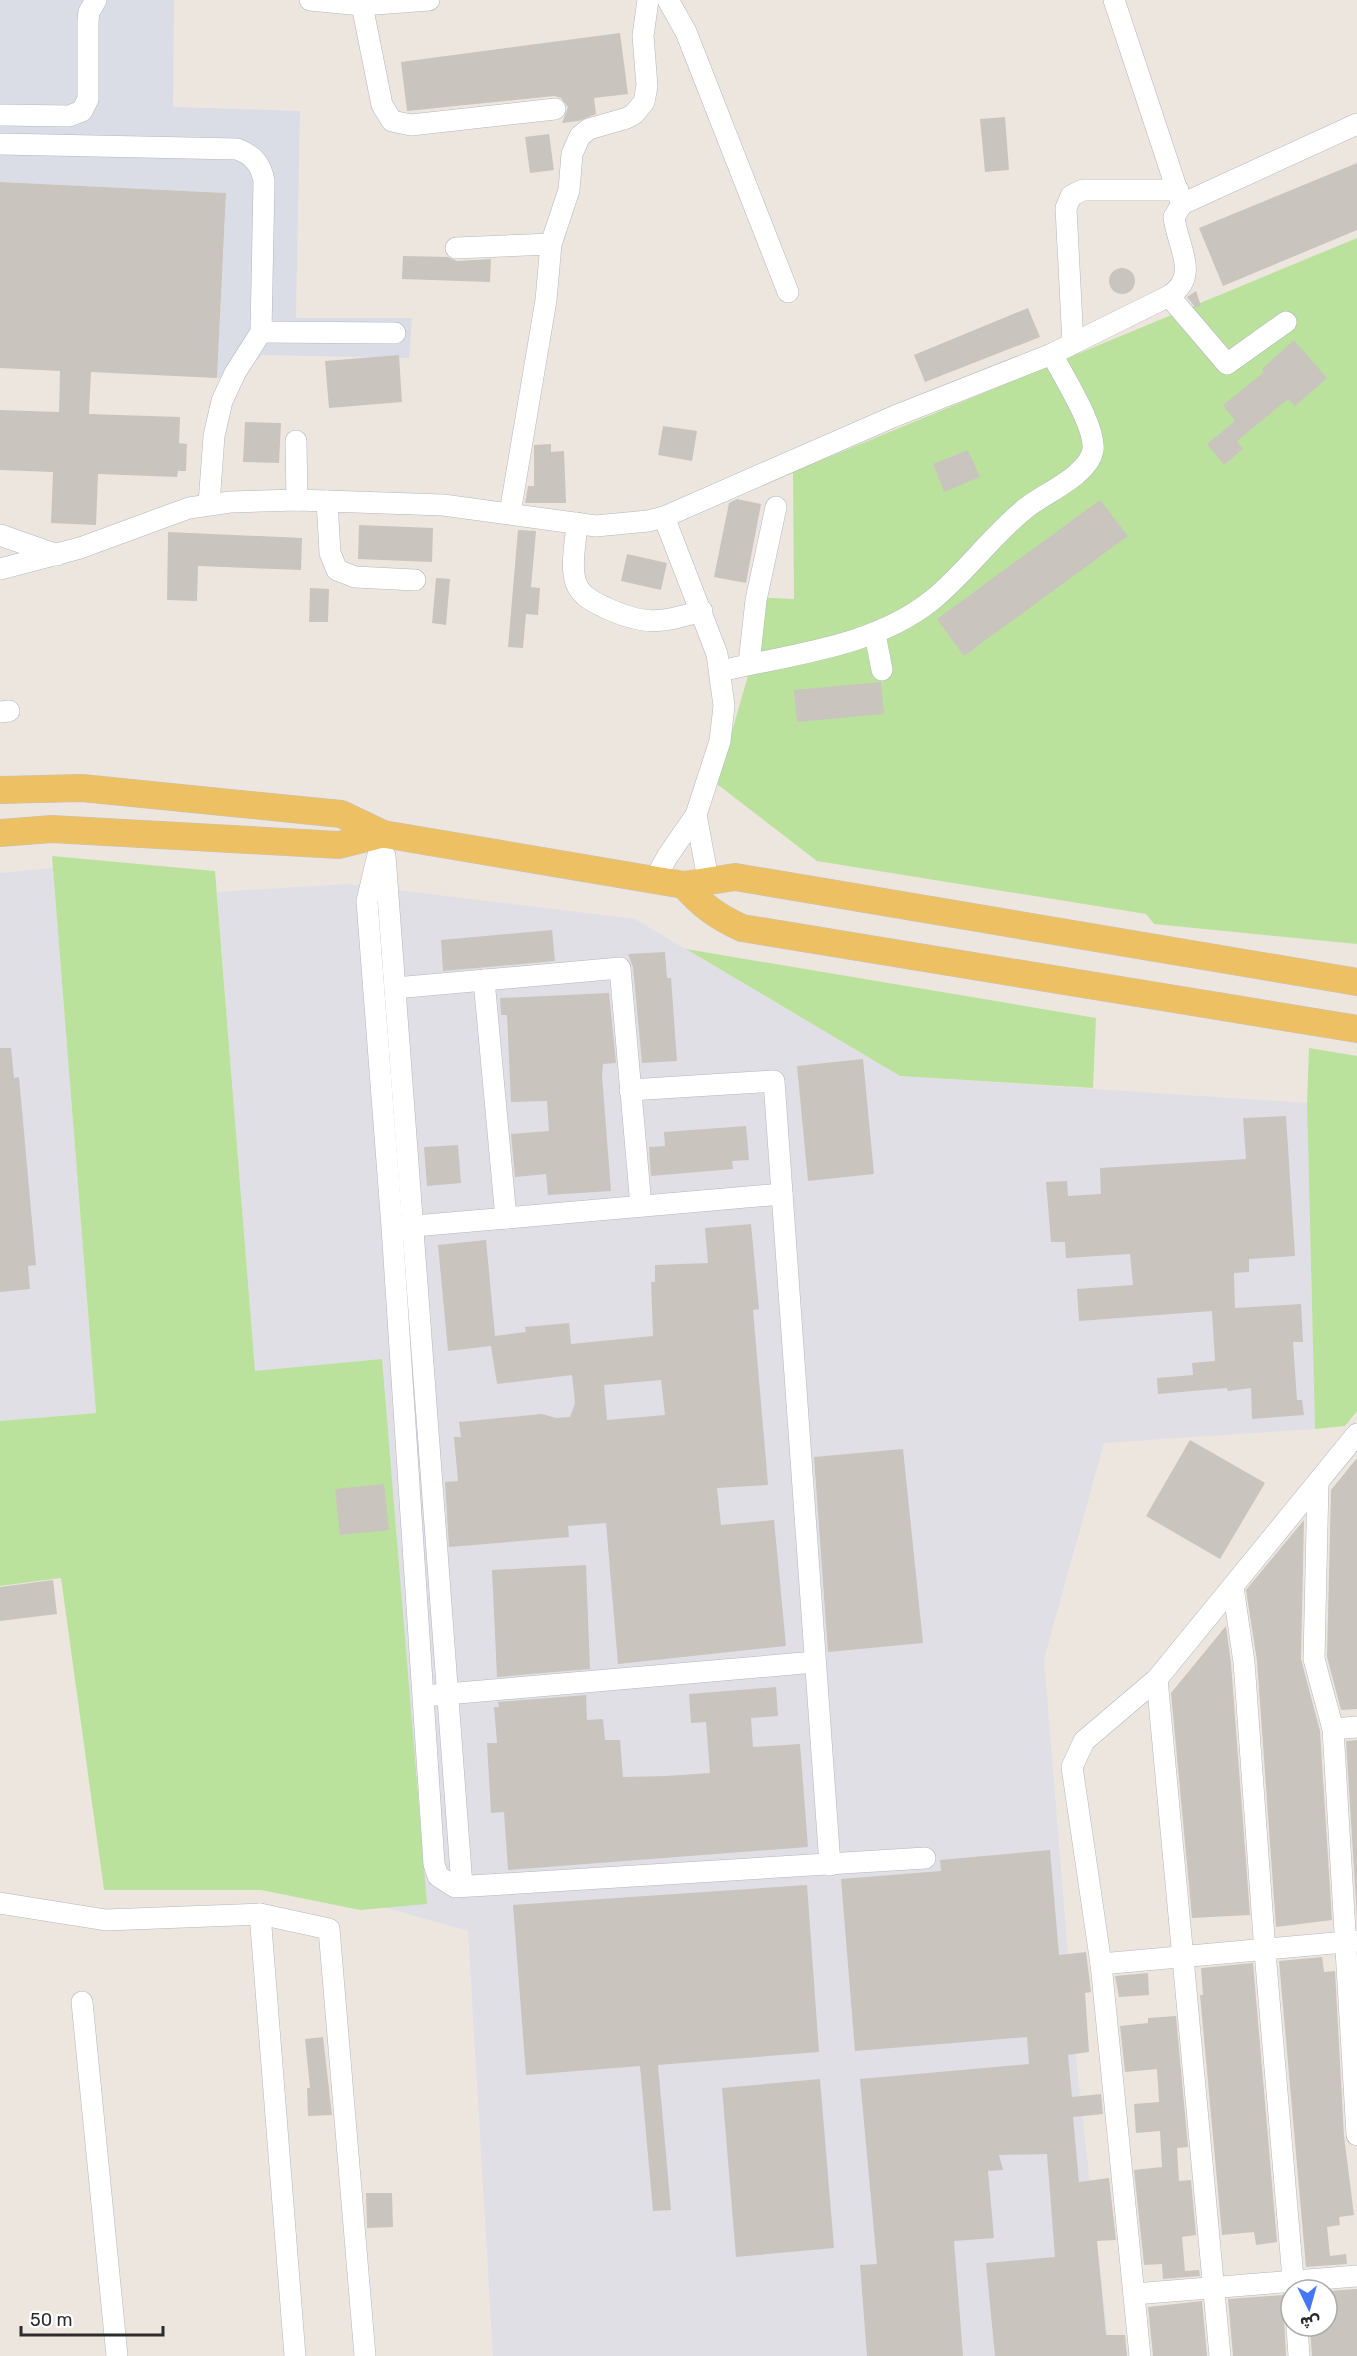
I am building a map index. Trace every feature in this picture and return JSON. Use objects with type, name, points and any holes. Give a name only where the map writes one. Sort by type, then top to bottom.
[{"type":"main road","points":[[0,790],[82,788],[341,814],[383,834],[655,879],[696,882],[735,877],[1357,982]]},
{"type":"main road","points":[[0,833],[52,829],[339,845],[383,834]]},
{"type":"main road","points":[[696,882],[700,904],[720,918],[742,927],[1357,1029]]},
{"type":"street","points":[[0,115],[69,116],[82,111],[88,99],[89,12],[96,0]]},
{"type":"street","points":[[310,0],[362,5],[429,0]]},
{"type":"street","points":[[510,513],[546,300],[551,244],[569,190],[574,144],[589,129],[634,114],[644,102],[646,86],[643,36],[648,0]]},
{"type":"street","points":[[668,0],[686,32],[788,292]]},
{"type":"street","points":[[0,569],[57,555],[169,514],[209,504],[297,500],[443,505],[577,523],[618,526],[664,517],[818,448],[1052,354],[1169,296],[1181,287],[1187,272],[1173,217],[1180,197],[1114,0]]},
{"type":"street","points":[[362,5],[382,105],[392,121],[411,125],[555,109]]},
{"type":"street","points":[[1073,344],[1066,208],[1071,196],[1083,190],[1180,197],[1357,124]]},
{"type":"street","points":[[0,144],[229,148],[246,152],[259,164],[264,181],[261,332],[235,373],[222,401],[214,435],[209,504]]},
{"type":"street","points":[[456,248],[551,244]]},
{"type":"street","points":[[1169,296],[1227,364],[1286,322]]},
{"type":"street","points":[[261,332],[395,333]]},
{"type":"street","points":[[721,671],[875,634],[912,615],[930,602],[1014,518],[1077,475],[1089,461],[1092,453],[1091,434],[1052,354]]},
{"type":"street","points":[[296,441],[297,500]]},
{"type":"street","points":[[327,501],[330,553],[338,570],[355,578],[415,580]]},
{"type":"street","points":[[749,664],[756,600],[776,507]]},
{"type":"street","points":[[664,517],[702,611],[721,671],[724,706],[720,741],[696,815],[696,882]]},
{"type":"street","points":[[577,523],[574,575],[580,590],[591,601],[627,618],[653,623],[702,611]]},
{"type":"street","points":[[0,535],[57,555]]},
{"type":"street","points":[[875,634],[882,670]]},
{"type":"street","points":[[655,879],[676,842],[696,815]]},
{"type":"street","points":[[383,834],[415,1226],[462,1886]]},
{"type":"street","points":[[383,834],[367,901],[392,1227],[435,1870],[448,1885],[462,1886],[925,1858]]},
{"type":"street","points":[[395,988],[620,968],[641,1206]]},
{"type":"street","points":[[484,980],[506,1218]]},
{"type":"street","points":[[630,1090],[774,1081],[830,1865]]},
{"type":"street","points":[[392,1227],[782,1194]]},
{"type":"street","points":[[1140,2356],[1101,1964],[1072,1767],[1084,1741],[1157,1679],[1357,1434]]},
{"type":"street","points":[[1318,1483],[1314,1659],[1333,1729],[1352,1942],[1357,2135]]},
{"type":"street","points":[[1233,1587],[1244,1662],[1264,1952],[1293,2278]]},
{"type":"street","points":[[423,1695],[816,1662]]},
{"type":"street","points":[[1157,1679],[1181,1957],[1220,2356]]},
{"type":"street","points":[[1333,1729],[1357,1727]]},
{"type":"street","points":[[0,1903],[106,1920],[260,1914],[328,1929],[364,2356]]},
{"type":"street","points":[[260,1914],[296,2356]]},
{"type":"street","points":[[1101,1964],[1264,1952],[1352,1942]]},
{"type":"street","points":[[82,2002],[117,2356]]},
{"type":"street","points":[[1339,2279],[1357,2276]]},
{"type":"street","points":[[1134,2294],[1279,2286]]},
{"type":"street","points":[[1298,2338],[1299,2356]]},
{"type":"shaded area","points":[[0,0],[174,0],[173,107],[300,111],[296,318],[412,318],[409,358],[262,355],[240,378],[217,378],[226,193],[0,182]]},
{"type":"shaded area","points":[[53,868],[96,1413],[0,1421],[0,873]]},
{"type":"shaded area","points":[[348,884],[635,919],[900,1076],[1307,1103],[1315,1429],[1104,1443],[1044,1659],[1078,2079],[1110,2356],[493,2356],[468,1931],[295,1882],[217,892]]},
{"type":"green space","points":[[1357,238],[1357,944],[1154,924],[1146,914],[817,861],[717,784],[747,679],[753,597],[794,599],[793,472]]},
{"type":"green space","points":[[52,856],[215,871],[255,1371],[382,1359],[427,1904],[360,1910],[261,1890],[104,1890],[61,1578],[0,1586],[0,1421],[96,1413]]},
{"type":"green space","points":[[686,949],[1096,1018],[1093,1088],[900,1076]]},
{"type":"green space","points":[[1309,1048],[1357,1056],[1357,1411],[1345,1426],[1315,1429],[1307,1103]]},
{"type":"building","points":[[620,33],[628,94],[594,98],[596,114],[579,121],[562,123],[568,107],[561,98],[554,96],[407,111],[401,62]]},
{"type":"building","points":[[1005,117],[1009,170],[985,172],[980,119]]},
{"type":"building","points":[[549,134],[554,170],[530,173],[525,137]]},
{"type":"building","points":[[1357,163],[1357,230],[1223,286],[1199,228]]},
{"type":"building","points":[[0,182],[226,193],[217,378],[91,372],[89,414],[180,417],[179,443],[187,444],[186,471],[178,471],[177,477],[98,474],[96,525],[51,523],[53,472],[0,470],[0,410],[59,412],[60,371],[0,368]]},
{"type":"building","points":[[403,256],[448,257],[457,261],[491,259],[490,282],[402,279]]},
{"type":"building","points":[[1122,268],[1131,272],[1135,281],[1131,290],[1122,294],[1113,290],[1109,281],[1113,272]]},
{"type":"building","points":[[1196,291],[1201,306],[1195,307],[1187,297]]},
{"type":"building","points":[[1028,308],[1040,337],[925,382],[914,355]]},
{"type":"building","points":[[1294,340],[1327,378],[1295,406],[1288,399],[1237,441],[1243,449],[1224,465],[1207,444],[1235,421],[1223,405],[1264,372],[1262,369]]},
{"type":"building","points":[[399,355],[402,402],[329,408],[325,361]]},
{"type":"building","points":[[245,422],[281,423],[279,463],[243,462]]},
{"type":"building","points":[[663,426],[697,431],[692,461],[658,455]]},
{"type":"building","points":[[551,444],[551,452],[564,451],[566,503],[525,503],[528,486],[534,486],[534,445]]},
{"type":"building","points":[[968,450],[980,477],[944,492],[933,464]]},
{"type":"building","points":[[737,499],[761,504],[746,583],[714,577],[729,503]]},
{"type":"building","points":[[1100,500],[1128,536],[964,656],[937,619]]},
{"type":"building","points":[[359,525],[433,528],[432,562],[358,559]]},
{"type":"building","points":[[518,530],[536,531],[531,587],[540,588],[538,615],[526,614],[523,648],[508,647]]},
{"type":"building","points":[[168,532],[302,538],[301,570],[198,566],[197,601],[167,600]]},
{"type":"building","points":[[627,554],[667,563],[661,590],[621,581]]},
{"type":"building","points":[[436,578],[450,579],[446,625],[432,623]]},
{"type":"building","points":[[310,588],[329,589],[328,622],[309,622]]},
{"type":"building","points":[[881,682],[884,714],[797,722],[794,690]]},
{"type":"building","points":[[552,930],[555,961],[443,971],[441,940]]},
{"type":"building","points":[[665,952],[667,978],[671,978],[677,1061],[642,1063],[633,967],[628,954]]},
{"type":"building","points":[[609,993],[616,1063],[603,1064],[602,1076],[611,1191],[548,1195],[546,1174],[515,1177],[511,1134],[549,1131],[547,1101],[511,1102],[507,1015],[501,1015],[500,998]]},
{"type":"building","points":[[0,1048],[11,1048],[14,1078],[19,1077],[36,1265],[28,1266],[30,1289],[0,1292]]},
{"type":"building","points":[[863,1059],[874,1174],[808,1181],[797,1066]]},
{"type":"building","points":[[1286,1116],[1295,1256],[1249,1259],[1249,1272],[1234,1273],[1235,1308],[1301,1304],[1303,1342],[1293,1342],[1297,1400],[1302,1400],[1304,1415],[1252,1419],[1251,1388],[1158,1394],[1157,1378],[1193,1375],[1192,1363],[1215,1361],[1212,1311],[1079,1321],[1077,1289],[1133,1285],[1130,1254],[1066,1258],[1065,1242],[1051,1242],[1046,1182],[1067,1181],[1068,1196],[1101,1194],[1100,1168],[1246,1159],[1243,1118]]},
{"type":"building","points":[[746,1126],[749,1160],[732,1161],[733,1169],[651,1176],[649,1147],[665,1146],[664,1132]]},
{"type":"building","points":[[458,1145],[461,1183],[427,1186],[424,1147]]},
{"type":"building","points":[[751,1224],[759,1309],[753,1310],[768,1485],[717,1488],[721,1525],[774,1520],[786,1646],[618,1664],[606,1523],[568,1526],[569,1537],[449,1547],[445,1482],[458,1481],[454,1437],[461,1437],[459,1422],[542,1414],[556,1418],[570,1417],[575,1403],[572,1375],[497,1384],[491,1346],[448,1351],[438,1245],[486,1240],[495,1336],[526,1332],[525,1327],[569,1323],[571,1344],[653,1336],[651,1282],[655,1282],[655,1265],[708,1263],[705,1228]],"holes":[[[661,1380],[665,1415],[607,1420],[604,1385]]]},
{"type":"building","points":[[1190,1440],[1265,1483],[1220,1559],[1146,1516]]},
{"type":"building","points":[[903,1449],[923,1643],[828,1652],[814,1457]]},
{"type":"building","points":[[1357,1458],[1357,1709],[1341,1710],[1327,1657],[1331,1490]]},
{"type":"building","points":[[384,1484],[389,1530],[340,1535],[335,1489]]},
{"type":"building","points":[[1304,1520],[1301,1659],[1320,1731],[1332,1920],[1276,1927],[1257,1661],[1246,1590]]},
{"type":"building","points":[[586,1565],[590,1669],[497,1677],[492,1570]]},
{"type":"building","points":[[53,1580],[57,1614],[0,1621],[0,1587]]},
{"type":"building","points":[[1226,1626],[1231,1663],[1250,1915],[1192,1918],[1171,1693]]},
{"type":"building","points":[[776,1687],[778,1716],[751,1718],[753,1747],[800,1744],[808,1847],[508,1870],[504,1812],[491,1813],[487,1743],[497,1743],[494,1707],[499,1707],[498,1702],[586,1695],[587,1720],[603,1719],[605,1740],[620,1740],[623,1777],[666,1776],[710,1773],[706,1722],[691,1723],[689,1694]]},
{"type":"building","points":[[1357,1740],[1357,1917],[1346,1741]]},
{"type":"building","points":[[1050,1850],[1059,1955],[1086,1952],[1091,1992],[1085,1993],[1089,2052],[1068,2055],[1072,2097],[1101,2094],[1103,2114],[1073,2117],[1079,2182],[1109,2178],[1116,2240],[1097,2241],[1106,2335],[1125,2335],[1127,2356],[995,2356],[986,2263],[1055,2257],[1047,2154],[999,2155],[1003,2170],[988,2171],[994,2238],[954,2241],[963,2356],[867,2356],[860,2265],[877,2264],[860,2079],[1029,2064],[1027,2037],[855,2051],[841,1879],[941,1871],[940,1860]]},
{"type":"building","points":[[807,1885],[819,2052],[658,2065],[671,2210],[653,2211],[640,2066],[526,2075],[513,1905]]},
{"type":"building","points":[[1322,1957],[1324,1972],[1335,1971],[1344,2136],[1354,2215],[1339,2217],[1340,2225],[1327,2227],[1330,2256],[1346,2254],[1347,2264],[1306,2267],[1279,1961]]},
{"type":"building","points":[[1253,1963],[1277,2242],[1256,2245],[1254,2232],[1222,2235],[1200,1995],[1203,1995],[1201,1968]]},
{"type":"building","points":[[1148,1973],[1149,1995],[1119,1997],[1115,1976]]},
{"type":"building","points":[[1176,2016],[1188,2147],[1177,2148],[1179,2181],[1191,2180],[1196,2235],[1182,2237],[1185,2271],[1199,2270],[1200,2276],[1163,2279],[1162,2264],[1144,2265],[1134,2170],[1162,2167],[1160,2131],[1136,2133],[1134,2104],[1159,2102],[1157,2069],[1125,2072],[1120,2026],[1148,2023],[1148,2018]]},
{"type":"building","points":[[323,2037],[332,2115],[308,2116],[307,2088],[310,2088],[305,2039]]},
{"type":"building","points":[[820,2079],[834,2248],[736,2257],[722,2088]]},
{"type":"building","points":[[366,2193],[392,2193],[393,2227],[367,2228]]},
{"type":"building","points":[[1357,2289],[1357,2356],[1312,2356],[1311,2338],[1339,2338],[1339,2290]]},
{"type":"building","points":[[1279,2295],[1279,2338],[1285,2338],[1286,2356],[1233,2356],[1228,2299]]},
{"type":"building","points":[[1202,2301],[1207,2356],[1153,2356],[1148,2307]]}]
